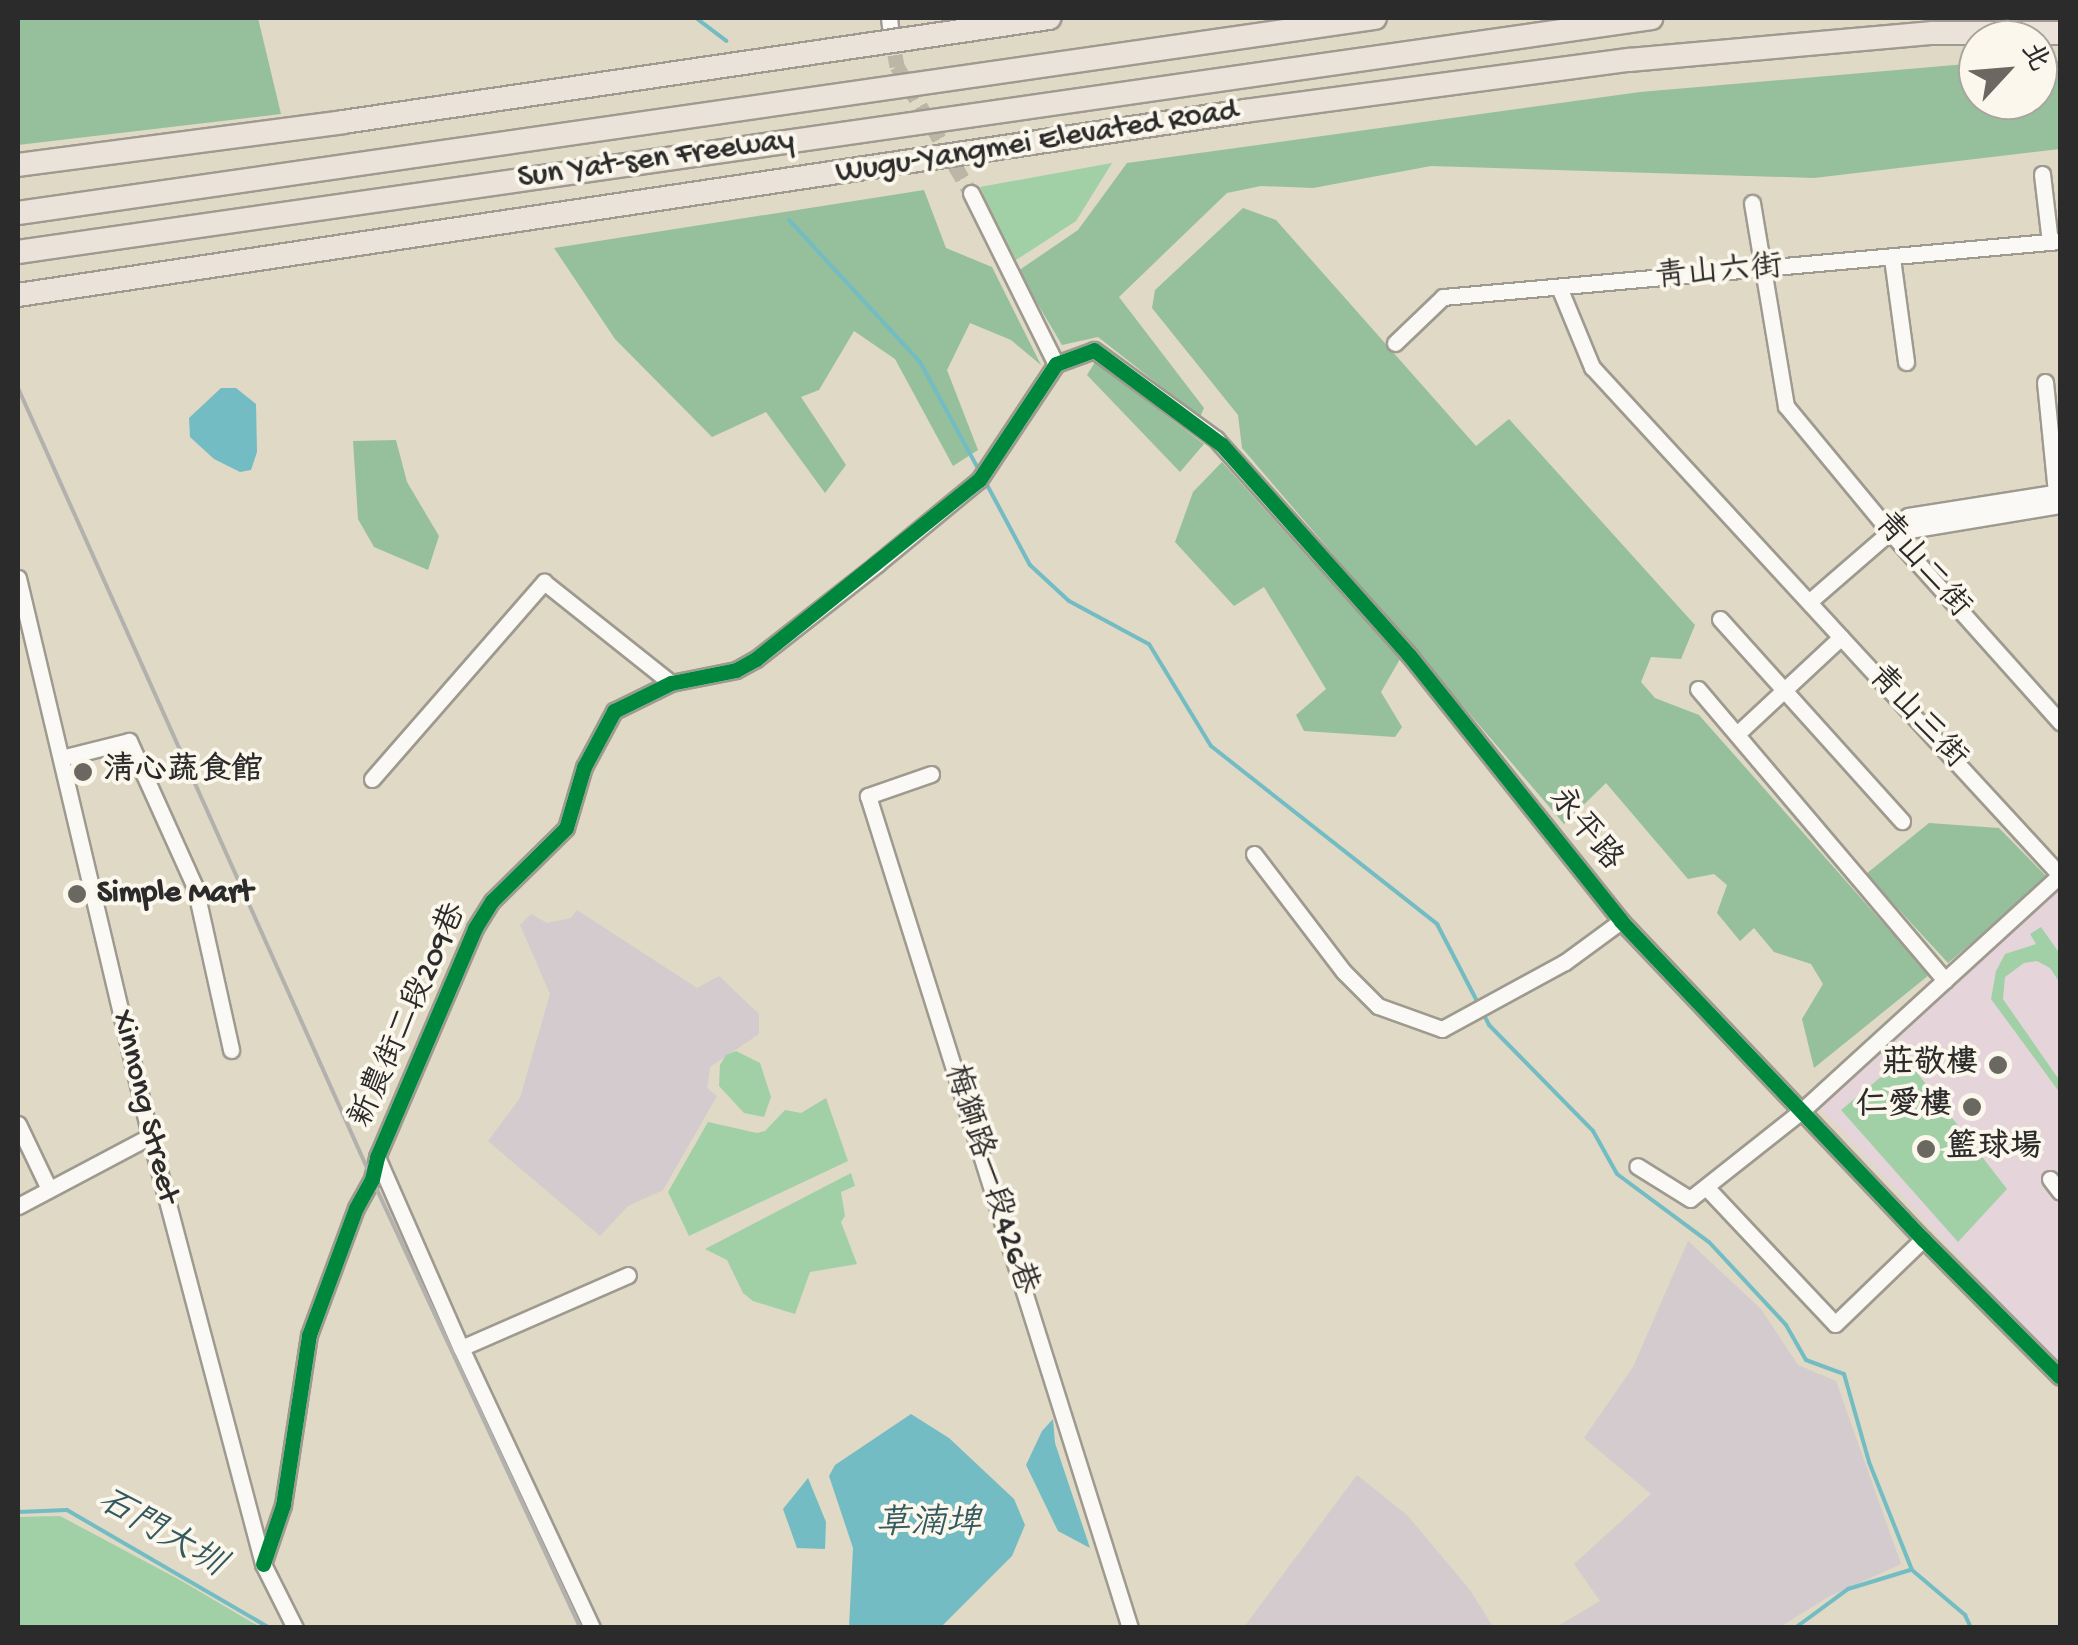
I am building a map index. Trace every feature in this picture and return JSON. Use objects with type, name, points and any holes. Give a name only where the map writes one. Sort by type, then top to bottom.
[{"type":"highway","points":[[18,165],[1049,18]]},
{"type":"highway","name":"Sun Yat-sen Freeway","points":[[18,213],[1375,18]]},
{"type":"highway","name":"Sun Yat-sen Freeway","points":[[18,252],[1651,18]]},
{"type":"highway","points":[[2042,18],[2060,19]]},
{"type":"highway","name":"Wugu-Yangmei Elevated Road","points":[[18,295],[1225,114],[1629,60],[1933,33],[2060,33]]},
{"type":"street","points":[[2042,174],[2055,242]]},
{"type":"street","points":[[971,193],[1056,364]]},
{"type":"street","points":[[1752,204],[1765,271]]},
{"type":"street","name":"青山六街","points":[[1394,343],[1443,297],[2055,242]]},
{"type":"street","points":[[1892,258],[1906,362]]},
{"type":"street","name":"青山二街","points":[[1765,271],[1786,406],[1891,533],[2060,722]]},
{"type":"street","name":"青山三街","points":[[1559,286],[1592,366],[2060,875],[1800,1112],[1706,1186]]},
{"type":"street","name":"永平路","points":[[1056,364],[1094,350],[1216,439],[1409,655],[1621,921],[1922,1239],[2057,1367]]},
{"type":"street","name":"新農街二段209巷","points":[[263,1564],[282,1505],[309,1335],[377,1157],[475,928],[492,901],[566,828],[584,767],[614,711],[671,683],[736,670],[756,658],[983,473],[1056,364]]},
{"type":"street","points":[[1810,601],[1891,533],[2059,496],[2045,382]]},
{"type":"street","name":"Xinnong Street","points":[[18,578],[22,622],[62,758],[150,1136],[263,1564],[294,1628]]},
{"type":"street","points":[[372,779],[544,582],[671,683]]},
{"type":"street","points":[[1720,619],[1902,821]]},
{"type":"street","points":[[1737,734],[1841,637]]},
{"type":"street","points":[[1698,689],[1945,980]]},
{"type":"street","points":[[62,758],[129,741],[196,886],[231,1050]]},
{"type":"street","name":"梅獅路一段426巷","points":[[931,774],[868,796],[1130,1628]]},
{"type":"street","points":[[1254,854],[1344,972],[1378,1006],[1442,1029],[1565,962],[1621,921]]},
{"type":"street","points":[[18,1124],[49,1188]]},
{"type":"street","points":[[18,1206],[150,1136]]},
{"type":"street","points":[[377,1157],[460,1348],[592,1628]]},
{"type":"street","points":[[1637,1166],[1690,1199],[1706,1186],[1836,1324],[1922,1239]]},
{"type":"street","points":[[460,1348],[628,1275]]},
{"type":"shaded area","points":[[2060,887],[2060,1365],[1817,1105]]},
{"type":"shaded area","points":[[577,910],[697,988],[719,976],[759,1014],[759,1034],[710,1067],[707,1088],[717,1096],[663,1190],[628,1206],[600,1236],[488,1141],[520,1098],[550,994],[520,925],[531,914],[547,923],[571,918]]},
{"type":"shaded area","points":[[1688,1241],[1761,1309],[1798,1365],[1836,1381],[1901,1564],[1828,1597],[1783,1625],[1556,1627],[1600,1601],[1574,1564],[1651,1494],[1584,1438],[1633,1367]]},
{"type":"shaded area","points":[[1357,1475],[1407,1515],[1470,1590],[1493,1627],[1244,1627]]},
{"type":"green space","points":[[18,18],[258,18],[281,114],[18,145]]},
{"type":"green space","points":[[2060,61],[2060,149],[1814,178],[1431,166],[1313,188],[1261,186],[1227,193],[1119,297],[1204,408],[1200,417],[1098,337],[1062,345],[1018,271],[1078,230],[1127,163],[1640,92],[1958,65],[1958,120],[2058,120]]},
{"type":"green space","points":[[1112,163],[1076,221],[1013,262],[980,187]]},
{"type":"green space","points":[[924,190],[946,248],[992,267],[1041,365],[1011,340],[970,323],[947,370],[978,450],[953,466],[895,359],[854,331],[819,390],[801,397],[846,465],[825,493],[766,412],[712,437],[615,339],[554,248]]},
{"type":"green space","points":[[1243,208],[1276,220],[1476,446],[1509,419],[1695,625],[1681,659],[1651,657],[1641,682],[1655,698],[1699,715],[1929,975],[1814,1068],[1802,1019],[1823,984],[1811,964],[1774,952],[1754,928],[1740,941],[1717,913],[1727,885],[1714,874],[1688,879],[1606,783],[1564,824],[1242,448],[1238,415],[1152,308],[1155,290]]},
{"type":"green space","points":[[1095,362],[1204,444],[1180,472],[1087,375]]},
{"type":"green space","points":[[396,440],[407,482],[439,536],[428,570],[374,547],[358,519],[353,441]]},
{"type":"green space","points":[[1222,462],[1400,659],[1381,692],[1402,727],[1395,737],[1304,731],[1296,715],[1326,689],[1264,587],[1234,606],[1175,542],[1193,492]]},
{"type":"green space","points":[[1929,823],[1999,828],[2048,878],[1948,963],[1866,874]]},
{"type":"green space","points":[[2041,927],[2060,954],[2060,983],[2050,968],[2037,961],[2024,963],[2005,977],[2003,999],[2060,1081],[2060,1093],[1991,999],[1996,971],[2005,954],[2036,944],[2030,934]]},
{"type":"green space","points":[[736,1051],[760,1063],[771,1097],[764,1117],[744,1113],[719,1086],[720,1065],[726,1055]]},
{"type":"green space","name":"籃球場","points":[[1905,1057],[2007,1189],[1958,1242],[1841,1110]]},
{"type":"green space","points":[[826,1098],[848,1161],[689,1236],[668,1192],[708,1122],[757,1133],[765,1131],[785,1110],[801,1113]]},
{"type":"green space","points":[[851,1173],[855,1186],[841,1192],[845,1216],[841,1222],[857,1264],[810,1272],[795,1314],[753,1301],[743,1293],[727,1260],[705,1249]]},
{"type":"green space","points":[[60,1516],[260,1627],[18,1627],[18,1517]]},
{"type":"water","points":[[221,388],[236,388],[256,404],[257,452],[251,470],[240,472],[214,459],[190,437],[189,418]]},
{"type":"water","name":"草湳埤","points":[[911,1414],[949,1438],[1014,1499],[1025,1525],[1012,1556],[941,1627],[849,1627],[853,1548],[829,1476],[835,1465]]},
{"type":"water","points":[[1053,1419],[1055,1443],[1090,1548],[1058,1531],[1026,1465],[1042,1431]]},
{"type":"water","points":[[808,1478],[826,1522],[825,1549],[797,1548],[783,1509]]},
{"type":"waterway","points":[[696,18],[726,41]]},
{"type":"waterway","points":[[789,220],[920,362],[979,470]]},
{"type":"waterway","points":[[986,483],[1030,565],[1069,601],[1149,644],[1211,746],[1437,924],[1479,1005]]},
{"type":"waterway","points":[[1483,1013],[1489,1025],[1593,1131],[1617,1174],[1709,1242],[1786,1325],[1806,1360],[1844,1374],[1869,1462],[1912,1570],[1965,1615],[1971,1628]]},
{"type":"waterway","name":"石門大圳","points":[[18,1512],[67,1510],[270,1628]]},
{"type":"waterway","points":[[1795,1628],[1848,1589],[1910,1570]]},
{"type":"tunnel","points":[[891,32],[897,66],[971,193]]},
{"type":"railway","points":[[18,388],[372,1179],[580,1628]]},
{"type":"cycle path","points":[[263,1564],[283,1505],[309,1335],[356,1208],[372,1179],[377,1157],[475,928],[492,901],[566,828],[584,767],[614,711],[671,683],[736,670],[756,659],[979,480],[1056,364],[1094,350],[1222,445],[1409,655],[1621,921],[2060,1377]]},
{"type":"place","name":"清心蔬食館","points":[[83,772]]},
{"type":"place","name":"Simple Mart","points":[[77,894]]},
{"type":"place","name":"莊敬樓","points":[[1998,1065]]},
{"type":"place","name":"仁愛樓","points":[[1972,1107]]},
{"type":"place","name":"籃球場","points":[[1926,1149]]}]
